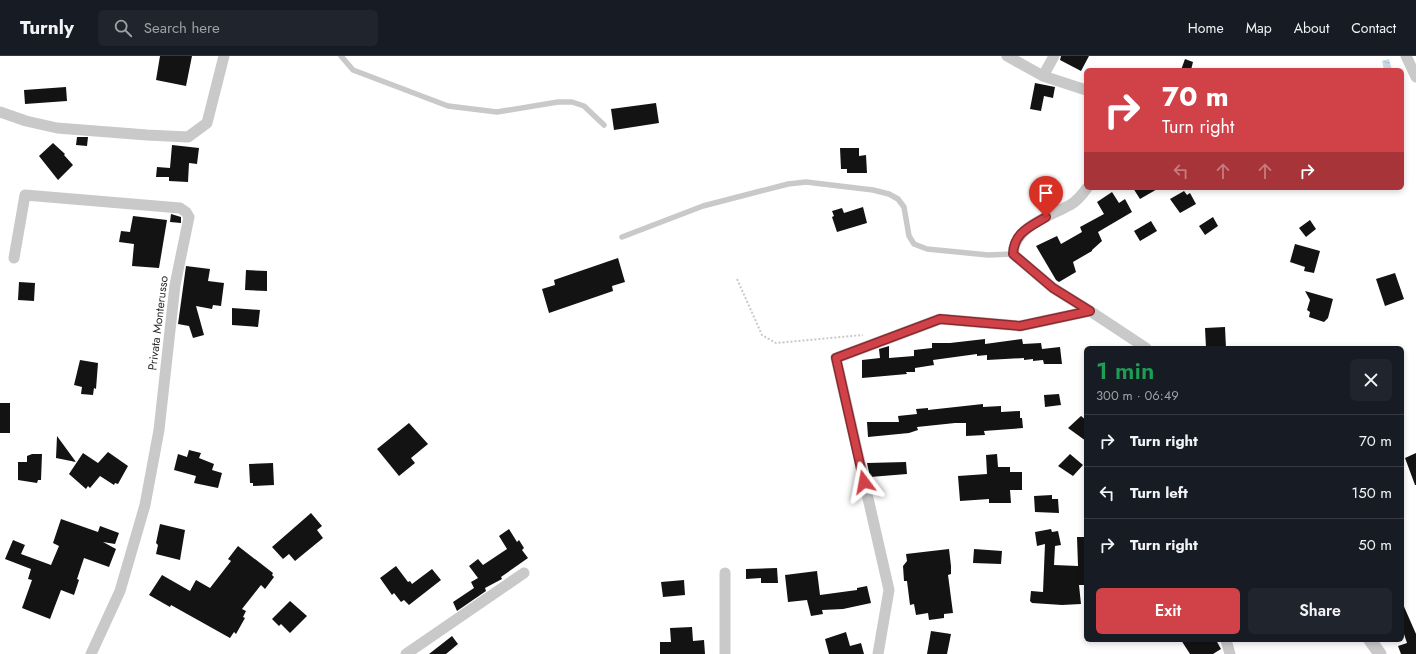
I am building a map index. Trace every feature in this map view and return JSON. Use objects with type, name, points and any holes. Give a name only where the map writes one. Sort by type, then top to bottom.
[{"type":"street","points":[[0,112],[26,121],[57,128],[188,137],[207,123],[224,56]]},
{"type":"street","points":[[1007,56],[1043,76],[1084,89]]},
{"type":"street","points":[[1043,76],[1054,56]]},
{"type":"street","points":[[1406,56],[1416,77]]},
{"type":"street","points":[[1086,190],[1079,199],[1069,206],[1058,210],[1023,230],[1014,243],[1013,254],[1053,288],[1143,346]]},
{"type":"street","name":"Privata Monterusso","points":[[14,258],[25,195],[180,208],[186,212],[188,217],[175,285],[159,430],[145,505],[120,590],[91,654]]},
{"type":"street","points":[[878,654],[889,590],[836,358],[940,319],[1020,326],[1090,311]]},
{"type":"street","points":[[406,654],[524,573]]},
{"type":"street","points":[[724,654],[725,573]]},
{"type":"street","points":[[1227,642],[1230,654]]},
{"type":"street","points":[[1371,642],[1380,654]]},
{"type":"lane","points":[[341,56],[353,70],[448,106],[498,112],[558,102],[572,102],[584,106],[604,125]]},
{"type":"lane","points":[[622,237],[703,206],[788,184],[806,182],[873,190],[889,194],[898,200],[904,207],[909,236],[914,244],[927,248],[988,255],[1013,254]]},
{"type":"path","points":[[737,279],[762,336],[776,343],[864,335]]},
{"type":"water","points":[[1389,59],[1391,68],[1384,68],[1382,61]]},
{"type":"building","points":[[160,56],[192,56],[186,86],[156,80]]},
{"type":"building","points":[[1061,56],[1089,56],[1081,71],[1060,60]]},
{"type":"building","points":[[1185,59],[1193,62],[1192,68],[1182,68]]},
{"type":"building","points":[[1035,83],[1055,87],[1053,98],[1044,96],[1041,111],[1030,109]]},
{"type":"building","points":[[66,87],[67,101],[25,104],[24,90]]},
{"type":"building","points":[[656,103],[659,123],[614,130],[611,109]]},
{"type":"building","points":[[77,137],[88,137],[87,146],[76,145]]},
{"type":"building","points":[[53,143],[65,154],[64,155],[73,165],[58,180],[39,156]]},
{"type":"building","points":[[172,145],[199,148],[197,164],[189,163],[188,182],[169,181],[169,177],[156,177],[157,167],[170,168]]},
{"type":"building","points":[[840,148],[859,148],[859,156],[866,155],[867,173],[847,173],[847,169],[841,169]]},
{"type":"building","points":[[1134,190],[1156,190],[1140,199]]},
{"type":"building","points":[[1184,191],[1187,195],[1190,193],[1196,204],[1180,213],[1170,199]]},
{"type":"building","points":[[1112,192],[1119,203],[1125,199],[1132,212],[1098,232],[1102,241],[1092,251],[1073,262],[1076,272],[1059,282],[1056,280],[1036,246],[1057,236],[1061,244],[1082,232],[1080,227],[1104,214],[1097,202]]},
{"type":"building","points":[[863,207],[867,223],[837,232],[832,217],[834,216],[832,211],[842,208],[844,213]]},
{"type":"building","points":[[171,214],[181,217],[181,223],[170,222]]},
{"type":"building","points":[[133,216],[167,220],[159,268],[132,266],[134,244],[119,242],[121,231],[130,232]]},
{"type":"building","points":[[1213,217],[1218,226],[1205,235],[1199,226]]},
{"type":"building","points":[[1310,220],[1316,229],[1306,237],[1299,228]]},
{"type":"building","points":[[1151,221],[1157,231],[1140,241],[1134,231]]},
{"type":"building","points":[[1295,244],[1320,251],[1314,273],[1304,271],[1305,267],[1290,262]]},
{"type":"building","points":[[618,258],[625,282],[612,286],[613,291],[549,313],[542,289],[555,285],[554,280]]},
{"type":"building","points":[[186,266],[210,269],[208,281],[224,283],[221,306],[213,305],[212,309],[196,306],[204,335],[193,338],[189,326],[178,324]]},
{"type":"building","points":[[246,270],[267,271],[267,291],[245,290]]},
{"type":"building","points":[[1395,273],[1404,299],[1385,306],[1376,279]]},
{"type":"building","points":[[19,282],[35,283],[34,301],[18,300]]},
{"type":"building","points":[[1305,291],[1333,299],[1328,318],[1324,322],[1309,317],[1310,312],[1307,310],[1310,300]]},
{"type":"building","points":[[232,308],[260,310],[258,327],[232,325]]},
{"type":"building","points":[[1225,327],[1226,346],[1206,346],[1205,328]]},
{"type":"building","points":[[985,339],[985,344],[1022,339],[1023,344],[1041,343],[1042,349],[1060,347],[1062,364],[1044,364],[1043,360],[1033,361],[1033,359],[1024,360],[1024,358],[987,360],[987,355],[977,356],[977,354],[933,360],[934,365],[915,368],[915,372],[906,372],[907,374],[862,378],[862,360],[880,358],[879,349],[889,346],[889,358],[914,356],[914,350],[932,348],[932,343],[950,343]]},
{"type":"building","points":[[80,360],[98,363],[96,389],[94,388],[93,395],[81,394],[82,387],[74,385]]},
{"type":"building","points":[[1059,394],[1061,405],[1045,407],[1044,395]]},
{"type":"building","points":[[0,403],[10,403],[10,433],[0,433]]},
{"type":"building","points":[[983,404],[983,407],[1001,406],[1001,412],[1020,411],[1020,418],[1022,418],[1023,428],[984,431],[985,435],[966,436],[966,423],[955,423],[917,427],[918,430],[909,433],[868,437],[867,422],[899,422],[898,416],[917,414],[916,409],[928,408],[928,410]]},
{"type":"building","points":[[1081,416],[1084,418],[1084,440],[1068,428]]},
{"type":"building","points":[[409,423],[428,444],[411,458],[415,463],[399,476],[377,449]]},
{"type":"building","points":[[57,436],[76,462],[56,458]]},
{"type":"building","points":[[189,450],[201,453],[199,458],[214,464],[212,470],[222,473],[218,488],[194,483],[196,476],[174,470],[178,454],[187,457]]},
{"type":"building","points":[[108,452],[128,466],[118,484],[115,483],[114,485],[100,476],[90,488],[88,486],[86,489],[69,474],[83,453],[98,463]]},
{"type":"building","points":[[1416,453],[1416,485],[1415,485],[1405,458]]},
{"type":"building","points":[[32,454],[42,454],[41,480],[38,480],[37,483],[18,480],[18,462],[27,462],[27,456]]},
{"type":"building","points":[[997,454],[998,467],[1010,467],[1010,472],[1022,472],[1022,490],[1010,490],[1011,503],[989,503],[989,499],[960,501],[958,476],[987,474],[986,455]]},
{"type":"building","points":[[1070,454],[1083,465],[1073,476],[1058,466]]},
{"type":"building","points":[[906,462],[907,474],[870,477],[867,463]]},
{"type":"building","points":[[273,463],[274,485],[253,486],[253,483],[250,483],[249,464]]},
{"type":"building","points":[[1052,495],[1052,499],[1058,499],[1059,513],[1035,512],[1034,496]]},
{"type":"building","points":[[311,513],[322,526],[317,530],[323,538],[295,561],[289,554],[283,559],[272,547]]},
{"type":"building","points":[[61,519],[98,532],[100,526],[119,533],[115,544],[103,542],[116,549],[109,567],[84,558],[77,579],[79,580],[74,595],[61,590],[50,619],[22,608],[32,580],[28,579],[31,569],[5,559],[13,540],[25,545],[21,554],[51,565],[59,546],[53,543]]},
{"type":"building","points":[[160,524],[185,530],[180,560],[156,554],[158,545],[156,543]]},
{"type":"building","points":[[509,529],[517,542],[519,540],[524,548],[522,550],[528,558],[501,577],[502,579],[485,588],[486,591],[457,611],[453,602],[474,588],[471,582],[478,578],[469,566],[478,559],[483,565],[507,549],[499,536]]},
{"type":"building","points":[[1051,529],[1052,532],[1058,531],[1061,545],[1055,546],[1054,565],[1078,566],[1077,537],[1084,537],[1084,585],[1079,585],[1081,604],[1062,605],[1032,603],[1030,601],[1031,591],[1043,592],[1045,544],[1037,546],[1035,532]]},
{"type":"building","points":[[238,546],[273,573],[272,575],[274,577],[265,589],[261,585],[242,609],[246,611],[243,617],[245,618],[236,634],[234,632],[230,638],[171,605],[170,607],[149,595],[162,575],[190,591],[196,580],[210,588],[231,561],[228,559]]},
{"type":"building","points":[[949,549],[951,574],[948,575],[953,613],[944,614],[944,618],[929,620],[928,613],[916,615],[914,604],[910,605],[907,581],[904,581],[903,566],[907,561],[906,554]]},
{"type":"building","points":[[974,549],[1002,551],[1001,564],[973,563]]},
{"type":"building","points":[[396,566],[408,582],[410,581],[412,584],[432,569],[441,580],[409,605],[404,600],[401,602],[394,593],[392,595],[380,578]]},
{"type":"building","points":[[777,568],[778,583],[761,583],[761,578],[746,579],[746,569]]},
{"type":"building","points":[[817,571],[820,595],[857,590],[857,588],[867,586],[871,603],[843,609],[822,610],[823,614],[811,616],[807,600],[788,602],[785,575]]},
{"type":"building","points":[[684,580],[685,595],[663,597],[661,582]]},
{"type":"building","points":[[290,601],[307,616],[290,633],[281,624],[279,626],[272,619]]},
{"type":"building","points":[[1404,607],[1416,634],[1416,654],[1401,654],[1398,646],[1407,643],[1404,634]]},
{"type":"building","points":[[692,627],[693,641],[704,640],[705,654],[660,654],[660,642],[671,642],[670,628]]},
{"type":"building","points":[[931,631],[951,634],[947,654],[927,654]]},
{"type":"building","points":[[846,632],[850,646],[861,643],[864,654],[829,654],[825,639]]},
{"type":"building","points":[[452,636],[458,644],[446,654],[429,654]]},
{"type":"building","points":[[1182,642],[1217,642],[1221,649],[1213,654],[1190,654]]},
{"type":"route","points":[[864,482],[836,358],[940,319],[1020,326],[1090,311],[1053,288],[1013,254],[1014,243],[1023,230],[1046,217]]}]
